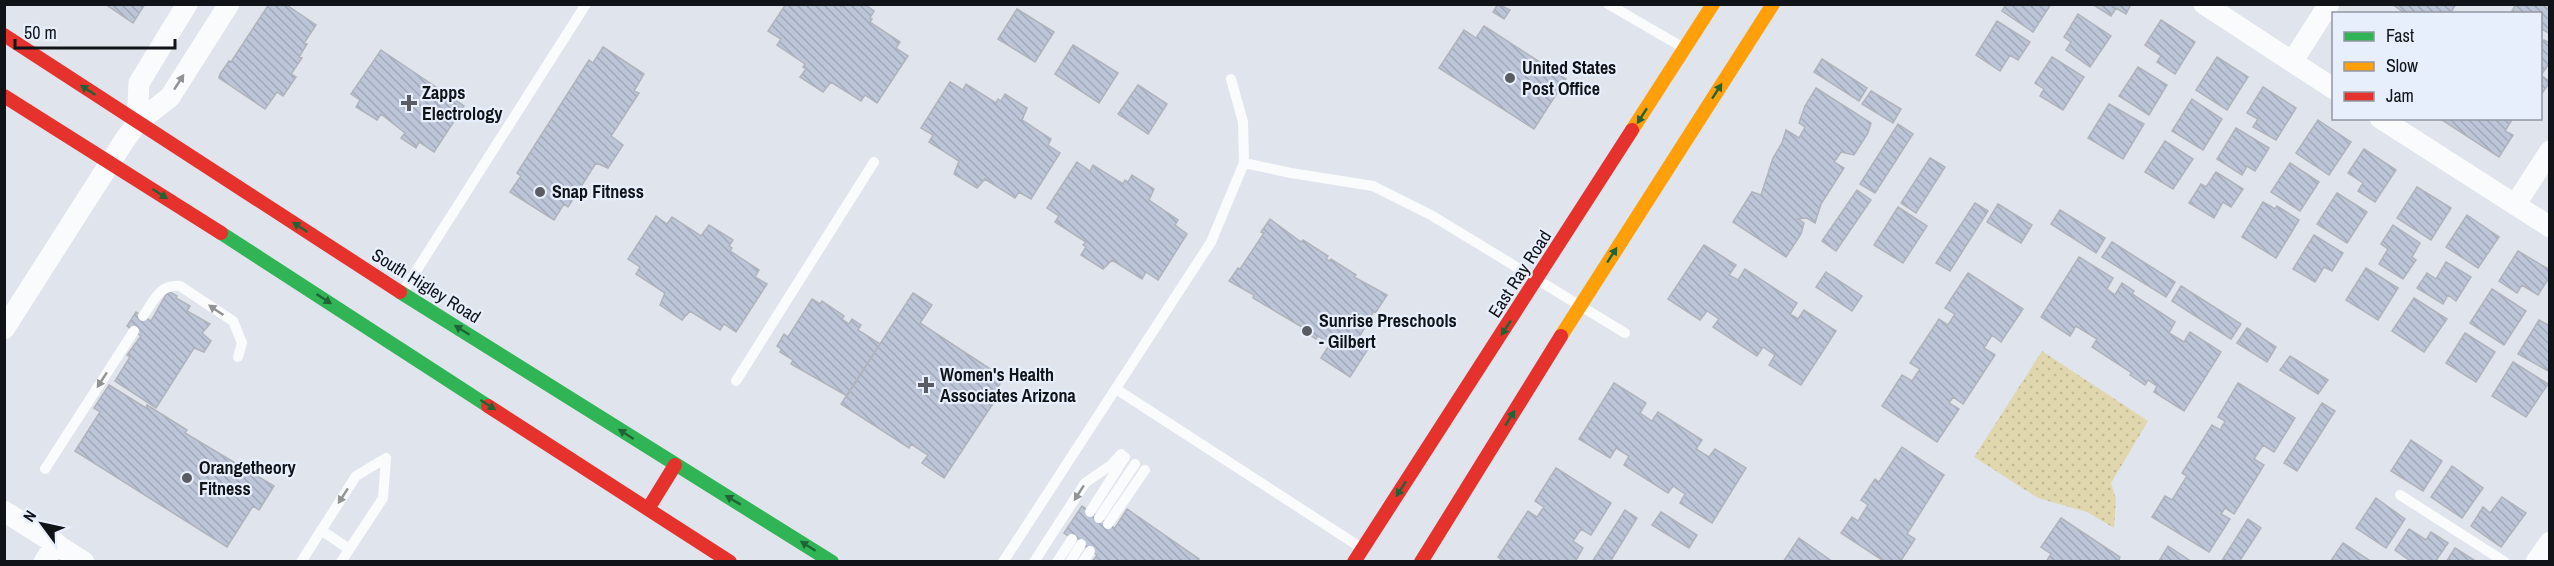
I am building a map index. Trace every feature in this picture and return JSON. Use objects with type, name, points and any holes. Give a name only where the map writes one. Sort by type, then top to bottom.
[{"type":"main road","name":"East Ray Road","points":[[1354,561],[1538,279],[1713,4]]},
{"type":"main road","points":[[1421,561],[1580,304],[1773,4]]},
{"type":"main road","name":"South Higley Road","points":[[4,35],[402,293],[832,561]]},
{"type":"main road","points":[[4,96],[111,162],[730,561]]},
{"type":"main road","points":[[648,509],[675,465]]},
{"type":"street","points":[[137,123],[139,83],[187,4]]},
{"type":"street","points":[[4,329],[124,141],[137,123],[170,97],[229,4]]},
{"type":"street","points":[[2204,4],[2332,88]]},
{"type":"street","points":[[2292,62],[2329,4]]},
{"type":"street","points":[[2383,120],[2550,227]]},
{"type":"street","points":[[2516,205],[2550,151]]},
{"type":"street","points":[[4,511],[84,561]]},
{"type":"street","points":[[2536,561],[2550,542]]},
{"type":"street","points":[[44,561],[56,543]]},
{"type":"lane","points":[[402,293],[586,4]]},
{"type":"lane","points":[[1608,4],[1685,49]]},
{"type":"lane","points":[[1003,561],[1211,242],[1244,163],[1243,122],[1231,78]]},
{"type":"lane","points":[[735,381],[874,162]]},
{"type":"lane","points":[[1244,163],[1372,186],[1431,215],[1624,333]]},
{"type":"lane","points":[[143,316],[160,291],[171,284],[180,286],[233,321],[242,343],[238,357]]},
{"type":"lane","points":[[45,470],[134,331]]},
{"type":"lane","points":[[1116,389],[1362,549]]},
{"type":"lane","points":[[1034,561],[1085,483],[1123,455],[1099,518]]},
{"type":"lane","points":[[301,561],[356,476],[386,458],[383,498],[341,561]]},
{"type":"lane","points":[[1099,518],[1135,464]]},
{"type":"lane","points":[[1099,518],[1145,470]]},
{"type":"lane","points":[[2400,495],[2505,561]]},
{"type":"lane","points":[[321,530],[349,549]]},
{"type":"lane","points":[[1057,561],[1081,544]]},
{"type":"lane","points":[[1070,561],[1081,544]]},
{"type":"lane","points":[[1081,544],[1083,561]]},
{"type":"shaded area","points":[[2042,351],[2148,421],[2111,483],[2116,499],[2114,528],[2087,512],[2038,498],[1974,457]]},
{"type":"building","points":[[105,4],[145,4],[133,23]]},
{"type":"building","points":[[269,4],[285,4],[316,25],[304,43],[307,44],[299,57],[302,58],[291,74],[296,77],[283,96],[277,92],[265,109],[219,78]]},
{"type":"building","points":[[786,4],[838,4],[841,7],[843,4],[864,4],[874,11],[870,22],[900,42],[896,48],[908,56],[877,103],[865,95],[861,101],[831,82],[823,92],[800,77],[806,69],[803,67],[805,64],[777,45],[781,39],[768,31]]},
{"type":"building","points":[[1498,4],[1510,10],[1504,19],[1493,12]]},
{"type":"building","points":[[2006,4],[2051,4],[2033,32],[2002,11]]},
{"type":"building","points":[[2092,4],[2131,4],[2126,14],[2116,8],[2111,16]]},
{"type":"building","points":[[2392,4],[2456,4],[2451,12],[2403,12]]},
{"type":"building","points":[[2516,4],[2550,4],[2550,34],[2542,29],[2542,12],[2512,11]]},
{"type":"building","points":[[1017,9],[1054,32],[1035,62],[998,39]]},
{"type":"building","points":[[2078,14],[2111,36],[2090,67],[2066,50],[2071,42],[2064,37]]},
{"type":"building","points":[[2161,20],[2195,42],[2175,74],[2157,62],[2161,56],[2145,45]]},
{"type":"building","points":[[1997,21],[2030,42],[2018,60],[2010,55],[2000,71],[1976,55]]},
{"type":"building","name":"United States Post Office","points":[[1484,26],[1566,79],[1534,129],[1439,68],[1464,30],[1476,38]]},
{"type":"building","points":[[2544,40],[2550,43],[2550,62],[2542,74],[2542,42]]},
{"type":"building","points":[[1073,45],[1118,73],[1099,103],[1055,74]]},
{"type":"building","points":[[603,47],[644,74],[634,91],[639,93],[611,136],[623,145],[608,168],[596,163],[568,207],[564,204],[554,220],[510,192],[521,176],[517,173],[589,60],[593,63]]},
{"type":"building","name":"Zapps Electrology","points":[[381,50],[464,106],[434,152],[419,142],[416,148],[401,138],[405,133],[381,114],[377,120],[356,107],[360,100],[351,94]]},
{"type":"building","points":[[2052,57],[2084,77],[2063,110],[2040,96],[2044,89],[2035,83]]},
{"type":"building","points":[[2217,57],[2248,77],[2227,110],[2196,90]]},
{"type":"building","points":[[1822,59],[1867,88],[1859,101],[1814,72]]},
{"type":"building","points":[[2138,67],[2167,85],[2149,115],[2119,96]]},
{"type":"building","points":[[2542,76],[2550,82],[2542,93]]},
{"type":"building","points":[[950,82],[963,90],[966,84],[996,103],[998,99],[1001,101],[1005,94],[1027,108],[1022,120],[1051,139],[1048,145],[1060,153],[1031,199],[1019,192],[1015,198],[985,179],[977,188],[954,174],[959,161],[929,142],[933,135],[921,128]]},
{"type":"building","points":[[1138,85],[1167,104],[1148,134],[1118,114]]},
{"type":"building","points":[[2263,87],[2296,108],[2276,140],[2253,127],[2258,119],[2247,113]]},
{"type":"building","points":[[1816,88],[1871,123],[1868,133],[1854,155],[1841,152],[1834,162],[1844,168],[1821,204],[1815,223],[1807,218],[1798,219],[1804,223],[1801,234],[1786,257],[1733,222],[1752,192],[1761,195],[1773,158],[1782,143],[1786,130],[1799,138],[1805,127],[1799,123],[1805,106]]},
{"type":"building","points":[[1871,91],[1901,109],[1893,123],[1862,104]]},
{"type":"building","points":[[2192,99],[2222,119],[2203,150],[2172,131]]},
{"type":"building","points":[[2109,104],[2144,124],[2123,159],[2088,138]]},
{"type":"building","points":[[2318,120],[2351,142],[2329,175],[2296,153]]},
{"type":"building","points":[[2442,120],[2512,120],[2505,131],[2513,135],[2499,157]]},
{"type":"building","points":[[1898,124],[1913,134],[1875,193],[1860,184]]},
{"type":"building","points":[[2236,128],[2269,148],[2255,171],[2247,166],[2242,175],[2217,159]]},
{"type":"building","points":[[2165,141],[2193,159],[2173,189],[2145,172]]},
{"type":"building","points":[[2364,149],[2396,170],[2375,202],[2358,191],[2363,183],[2348,173]]},
{"type":"building","points":[[1930,158],[1945,167],[1916,213],[1901,203]]},
{"type":"building","points":[[1077,162],[1090,171],[1093,165],[1123,184],[1125,180],[1128,182],[1132,175],[1154,189],[1149,200],[1178,220],[1175,225],[1187,234],[1158,280],[1146,272],[1142,279],[1112,260],[1103,269],[1081,255],[1086,242],[1055,222],[1059,216],[1047,208]]},
{"type":"building","points":[[2290,163],[2319,182],[2300,211],[2271,192]]},
{"type":"building","points":[[2216,172],[2243,189],[2231,207],[2223,202],[2214,218],[2189,203],[2201,184],[2206,187]]},
{"type":"building","points":[[2417,187],[2451,208],[2431,240],[2397,218]]},
{"type":"building","points":[[1857,190],[1871,200],[1836,251],[1822,241]]},
{"type":"building","points":[[2337,193],[2367,212],[2347,243],[2317,224]]},
{"type":"building","points":[[2263,202],[2275,209],[2277,206],[2299,220],[2276,258],[2242,237]]},
{"type":"building","points":[[1975,203],[1988,211],[1950,271],[1936,263]]},
{"type":"building","points":[[1998,204],[2032,225],[2021,243],[1987,222]]},
{"type":"building","points":[[1898,207],[1927,226],[1903,263],[1874,245]]},
{"type":"building","points":[[2060,210],[2105,238],[2096,253],[2051,224]]},
{"type":"building","points":[[2467,215],[2499,237],[2478,268],[2446,247]]},
{"type":"building","points":[[656,216],[667,224],[672,217],[701,236],[709,225],[733,240],[729,246],[732,248],[730,251],[759,270],[755,277],[767,284],[736,332],[724,324],[720,330],[690,311],[682,320],[660,305],[665,293],[636,274],[640,267],[628,259]]},
{"type":"building","points":[[1270,219],[1301,242],[1303,240],[1328,256],[1326,259],[1330,261],[1331,259],[1356,275],[1354,277],[1387,295],[1376,312],[1374,311],[1357,341],[1368,349],[1350,377],[1321,358],[1330,344],[1318,336],[1316,339],[1301,329],[1302,327],[1253,298],[1254,295],[1229,281],[1238,268],[1240,269],[1264,233],[1261,232]]},
{"type":"building","points":[[2393,225],[2420,243],[2412,257],[2416,260],[2403,279],[2379,264],[2388,249],[2381,244]]},
{"type":"building","points":[[2314,235],[2343,253],[2332,271],[2324,267],[2315,282],[2293,269]]},
{"type":"building","points":[[2112,242],[2175,282],[2166,297],[2102,257]]},
{"type":"building","points":[[1704,245],[1736,265],[1729,275],[1738,280],[1745,269],[1797,303],[1790,314],[1798,319],[1804,310],[1836,331],[1801,385],[1769,365],[1775,355],[1763,347],[1757,356],[1713,327],[1719,319],[1707,311],[1700,320],[1668,299]]},
{"type":"building","points":[[2518,251],[2550,270],[2550,276],[2538,295],[2522,285],[2517,293],[2499,281]]},
{"type":"building","points":[[2079,257],[2113,278],[2107,289],[2115,295],[2122,283],[2134,291],[2132,294],[2175,322],[2169,333],[2184,342],[2190,332],[2221,352],[2184,411],[2154,392],[2157,386],[2148,380],[2145,385],[2130,375],[2132,373],[2092,347],[2097,339],[2076,326],[2070,336],[2041,317]]},
{"type":"building","points":[[2446,262],[2471,277],[2456,301],[2448,295],[2443,304],[2417,288],[2427,273],[2436,279]]},
{"type":"building","points":[[2366,268],[2398,288],[2378,320],[2346,300]]},
{"type":"building","points":[[1826,272],[1862,296],[1852,311],[1816,287]]},
{"type":"building","points":[[1968,273],[2023,309],[2001,342],[1992,335],[1984,348],[1995,355],[1963,404],[1953,397],[1949,403],[1959,409],[1937,442],[1882,406],[1902,375],[1912,381],[1920,369],[1910,363],[1939,319],[1948,325],[1955,314],[1945,308]]},
{"type":"building","points":[[2181,286],[2241,324],[2231,339],[2172,301]]},
{"type":"building","points":[[2492,289],[2526,311],[2504,345],[2470,323]]},
{"type":"building","points":[[168,291],[190,306],[187,311],[210,324],[202,333],[211,341],[204,352],[194,348],[156,408],[115,381],[130,357],[127,355],[141,336],[127,326],[136,312],[151,321]]},
{"type":"building","name":"Women's Health Associates Arizona","points":[[913,293],[932,305],[920,323],[1004,378],[994,393],[998,396],[944,478],[922,463],[928,455],[911,444],[909,448],[841,404]]},
{"type":"building","points":[[2414,298],[2447,319],[2424,352],[2392,331]]},
{"type":"building","points":[[812,299],[820,304],[822,301],[844,316],[842,319],[849,324],[852,319],[861,325],[858,330],[880,344],[847,396],[791,364],[793,360],[780,352],[781,349],[777,346],[784,334],[788,337]]},
{"type":"building","points":[[2539,320],[2550,326],[2550,372],[2518,354]]},
{"type":"building","points":[[2247,328],[2276,347],[2267,362],[2237,343]]},
{"type":"building","points":[[2465,333],[2495,352],[2476,382],[2446,363]]},
{"type":"building","points":[[2290,356],[2328,380],[2318,394],[2280,370]]},
{"type":"building","points":[[2513,362],[2548,384],[2526,417],[2492,396]]},
{"type":"building","points":[[1614,383],[1646,403],[1640,413],[1652,421],[1658,412],[1702,440],[1696,449],[1709,457],[1715,449],[1746,468],[1712,523],[1680,503],[1685,494],[1673,486],[1668,493],[1624,465],[1629,456],[1616,448],[1610,458],[1579,439]]},
{"type":"building","points":[[2238,383],[2295,418],[2274,452],[2263,445],[2254,459],[2264,465],[2234,514],[2225,508],[2221,514],[2230,519],[2209,552],[2152,517],[2165,496],[2172,500],[2187,476],[2182,473],[2212,425],[2220,430],[2225,421],[2218,417]]},
{"type":"building","points":[[109,385],[146,408],[147,405],[187,430],[185,433],[274,486],[259,510],[253,506],[227,547],[75,451],[100,412],[94,408]]},
{"type":"building","points":[[2322,403],[2335,411],[2297,471],[2284,463]]},
{"type":"building","points":[[2411,440],[2442,461],[2423,491],[2391,471]]},
{"type":"building","points":[[1902,447],[1944,475],[1907,534],[1915,539],[1900,562],[1885,562],[1841,533],[1852,517],[1858,521],[1868,505],[1861,500],[1875,479],[1879,482]]},
{"type":"building","points":[[2452,466],[2483,488],[2462,518],[2431,497]]},
{"type":"building","points":[[1556,468],[1611,503],[1591,535],[1581,529],[1573,541],[1583,548],[1575,562],[1505,562],[1498,557],[1528,511],[1537,517],[1544,507],[1535,501]]},
{"type":"building","points":[[2502,497],[2526,513],[2501,547],[2471,526],[2483,507],[2490,513]]},
{"type":"building","points":[[2376,498],[2405,519],[2386,548],[2356,528]]},
{"type":"building","points":[[1082,506],[1115,528],[1127,509],[1199,559],[1197,562],[1092,562],[1097,555],[1064,533]]},
{"type":"building","points":[[1625,510],[1637,518],[1610,562],[1592,562]]},
{"type":"building","points":[[1661,512],[1697,535],[1689,548],[1652,525]]},
{"type":"building","points":[[2061,518],[2120,557],[2118,562],[2046,562],[2051,554],[2041,547]]},
{"type":"building","points":[[2248,519],[2261,528],[2239,562],[2221,562]]},
{"type":"building","points":[[2409,529],[2426,540],[2431,532],[2448,543],[2435,562],[2412,562],[2395,550]]},
{"type":"building","points":[[1799,538],[1833,562],[1783,562]]},
{"type":"building","points":[[2343,543],[2372,562],[2330,562]]},
{"type":"building","points":[[2168,546],[2192,562],[2159,561]]},
{"type":"building","points":[[2455,548],[2477,562],[2446,562]]},
{"type":"traffic: fast","points":[[221,233],[488,406]]},
{"type":"traffic: fast","points":[[400,292],[832,562]]},
{"type":"traffic: slow","points":[[1632,130],[1713,4]]},
{"type":"traffic: slow","points":[[1561,336],[1773,4]]},
{"type":"traffic: jam","points":[[4,35],[400,292]]},
{"type":"traffic: jam","points":[[4,96],[221,233]]},
{"type":"traffic: jam","points":[[1354,562],[1632,130]]},
{"type":"traffic: jam","points":[[1421,562],[1561,336]]},
{"type":"traffic: jam","points":[[488,406],[730,562]]},
{"type":"traffic: jam","points":[[648,509],[675,465]]},
{"type":"place","name":"United States Post Office","points":[[1510,78]]},
{"type":"place","name":"Zapps Electrology","points":[[409,103]]},
{"type":"place","name":"Snap Fitness","points":[[540,192]]},
{"type":"place","name":"Sunrise Preschools - Gilbert","points":[[1307,331]]},
{"type":"place","name":"Women's Health Associates Arizona","points":[[926,385]]},
{"type":"place","name":"Orangetheory Fitness","points":[[187,478]]}]
